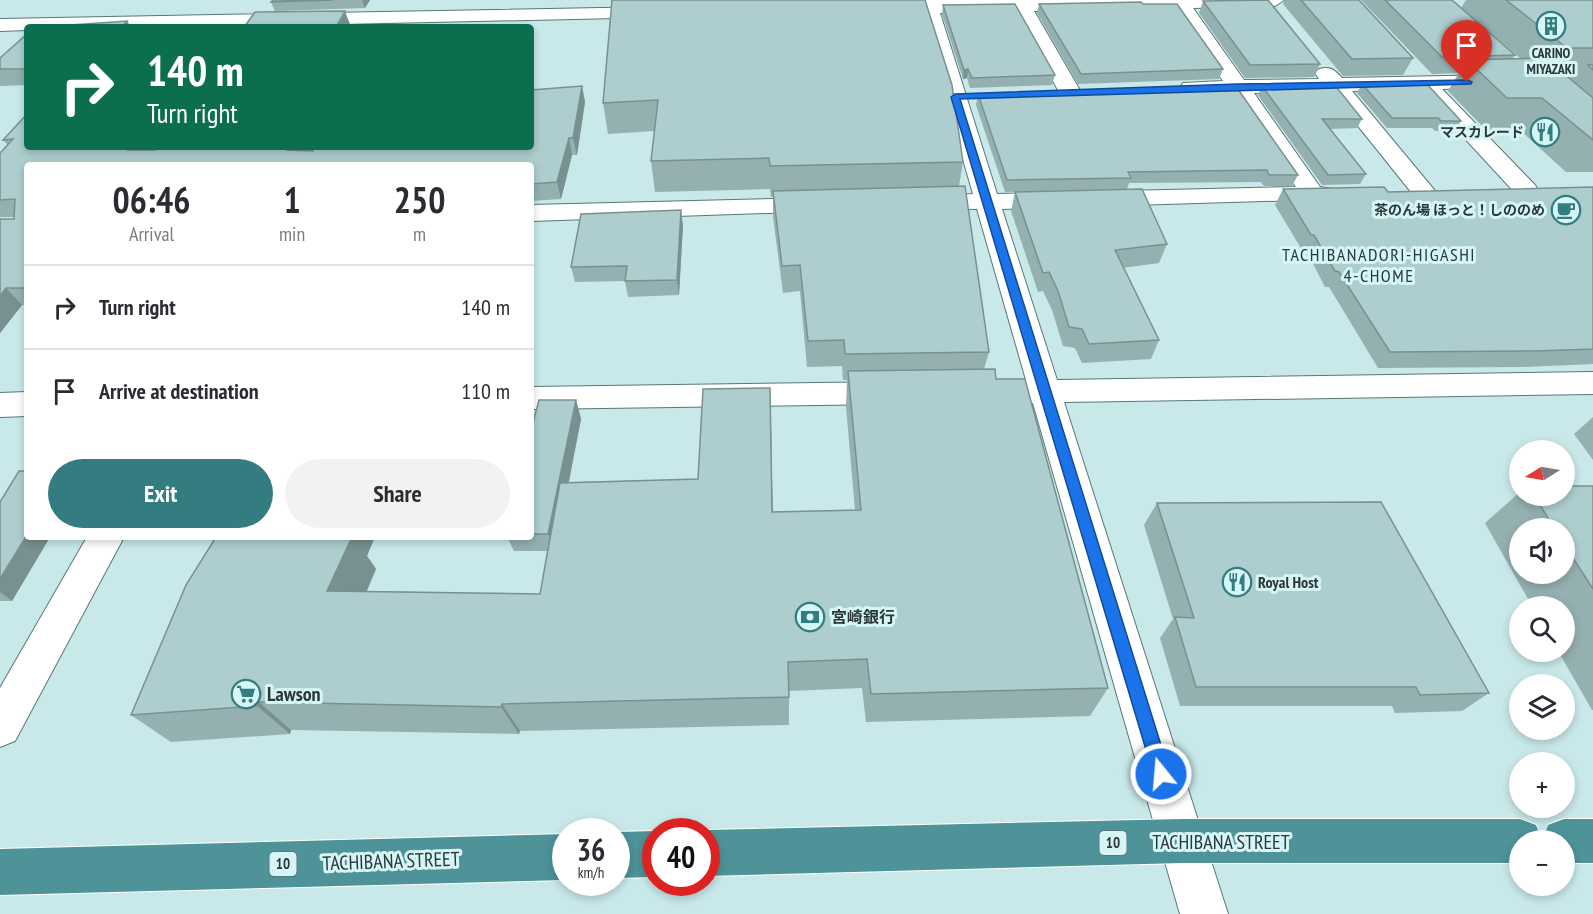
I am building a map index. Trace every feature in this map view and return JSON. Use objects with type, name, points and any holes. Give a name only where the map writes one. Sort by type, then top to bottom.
[{"type":"highway","name":"TACHIBANA STREET","points":[[720,853],[1182,842],[1509,841]]},
{"type":"highway","points":[[1575,841],[1593,841]]},
{"type":"highway","name":"TACHIBANA STREET","points":[[0,872],[552,857]]},
{"type":"street","points":[[389,22],[401,0]]},
{"type":"street","points":[[1179,2],[1313,195]]},
{"type":"street","points":[[869,9],[928,4],[1021,6],[1179,2],[1274,6]]},
{"type":"street","points":[[928,4],[1204,914]]},
{"type":"street","points":[[1021,6],[1080,92],[1047,93]]},
{"type":"street","points":[[130,24],[389,22],[678,13]]},
{"type":"street","points":[[0,25],[24,25]]},
{"type":"street","points":[[1402,58],[1537,190],[1492,190]]},
{"type":"street","points":[[1314,59],[1436,192],[1391,193]]},
{"type":"street","points":[[1168,89],[1519,81]]},
{"type":"street","points":[[955,97],[978,96]]},
{"type":"street","points":[[902,203],[1347,194]]},
{"type":"street","points":[[534,213],[842,205]]},
{"type":"street","points":[[960,392],[1593,383]]},
{"type":"street","points":[[534,398],[925,393]]},
{"type":"street","points":[[0,405],[24,404]]},
{"type":"street","points":[[0,727],[104,540]]},
{"type":"building","points":[[273,0],[333,0],[271,2]]},
{"type":"building","points":[[612,0],[925,0],[952,85],[963,162],[770,166],[769,158],[651,161],[658,100],[603,103]]},
{"type":"building","points":[[1268,0],[1320,64],[1250,65],[1203,1]]},
{"type":"building","points":[[1301,0],[1359,0],[1413,58],[1352,59]]},
{"type":"building","points":[[1385,0],[1452,0],[1515,55],[1442,57]]},
{"type":"building","name":"CARINO MIYAZAKI","points":[[1506,0],[1593,0],[1593,48],[1567,48]]},
{"type":"building","points":[[1141,2],[1143,4],[1177,4],[1223,69],[1081,74],[1039,4]]},
{"type":"building","points":[[1015,4],[1055,75],[972,78],[968,69],[964,70],[943,5]]},
{"type":"building","points":[[345,11],[338,24],[246,24],[255,12]]},
{"type":"building","points":[[127,21],[124,24],[84,24]]},
{"type":"building","points":[[24,37],[24,69],[0,69],[0,58]]},
{"type":"building","points":[[1545,58],[1593,98],[1593,140],[1542,98],[1507,98],[1467,60]]},
{"type":"building","points":[[1425,82],[1461,121],[1441,121],[1438,118],[1392,118],[1362,84]]},
{"type":"building","points":[[1334,84],[1362,119],[1322,119],[1366,174],[1328,175],[1262,86]]},
{"type":"building","points":[[1235,85],[1298,175],[1269,175],[1267,170],[1128,172],[1131,178],[1007,180],[978,94]]},
{"type":"building","points":[[582,86],[573,138],[569,138],[557,182],[534,184],[534,162],[24,162],[24,288],[6,288],[0,296],[0,219],[14,219],[15,199],[0,200],[0,153],[13,139],[3,140],[24,117],[24,150],[534,150],[534,90]]},
{"type":"building","points":[[965,186],[989,352],[845,354],[844,340],[808,341],[800,265],[782,266],[773,191]]},
{"type":"building","points":[[1384,187],[1388,192],[1593,187],[1593,349],[1390,352],[1339,272],[1335,271],[1314,235],[1311,235],[1283,189]]},
{"type":"building","points":[[1142,189],[1167,244],[1115,250],[1159,340],[1089,344],[1082,329],[1069,327],[1058,291],[1049,272],[1043,273],[1015,192]]},
{"type":"building","points":[[681,210],[677,280],[625,281],[627,266],[571,267],[581,214]]},
{"type":"building","points":[[995,369],[996,379],[1025,379],[1108,688],[871,694],[867,659],[788,662],[789,697],[502,704],[501,707],[259,702],[257,706],[131,715],[186,585],[214,540],[351,540],[327,591],[540,594],[560,483],[698,479],[703,389],[770,388],[772,512],[861,510],[848,371]]},
{"type":"building","points":[[539,400],[576,400],[548,534],[534,534],[534,419]]},
{"type":"building","points":[[19,471],[24,471],[24,540],[0,579],[0,502]]},
{"type":"building","points":[[1575,486],[1593,486],[1593,589],[1575,561],[1575,518],[1548,518],[1541,506],[1575,506]]},
{"type":"building","points":[[1381,502],[1489,693],[1420,695],[1416,687],[1196,687],[1175,617],[1194,618],[1157,503]]},
{"type":"place","name":"CARINO MIYAZAKI","points":[[1551,26]]},
{"type":"place","name":"マスカレード","points":[[1545,132]]},
{"type":"place","name":"茶のん場 ほっと！しののめ","points":[[1566,210]]},
{"type":"place","name":"Royal Host","points":[[1237,582]]},
{"type":"place","name":"宮崎銀行","points":[[810,617]]},
{"type":"place","name":"Lawson","points":[[246,694]]},
{"type":"district","name":"TACHIBANADORI-HIGASHI 4-CHOME","points":[[1379,265]]},
{"type":"route","points":[[1161,774],[955,97],[1335,84],[1467,82]]}]
